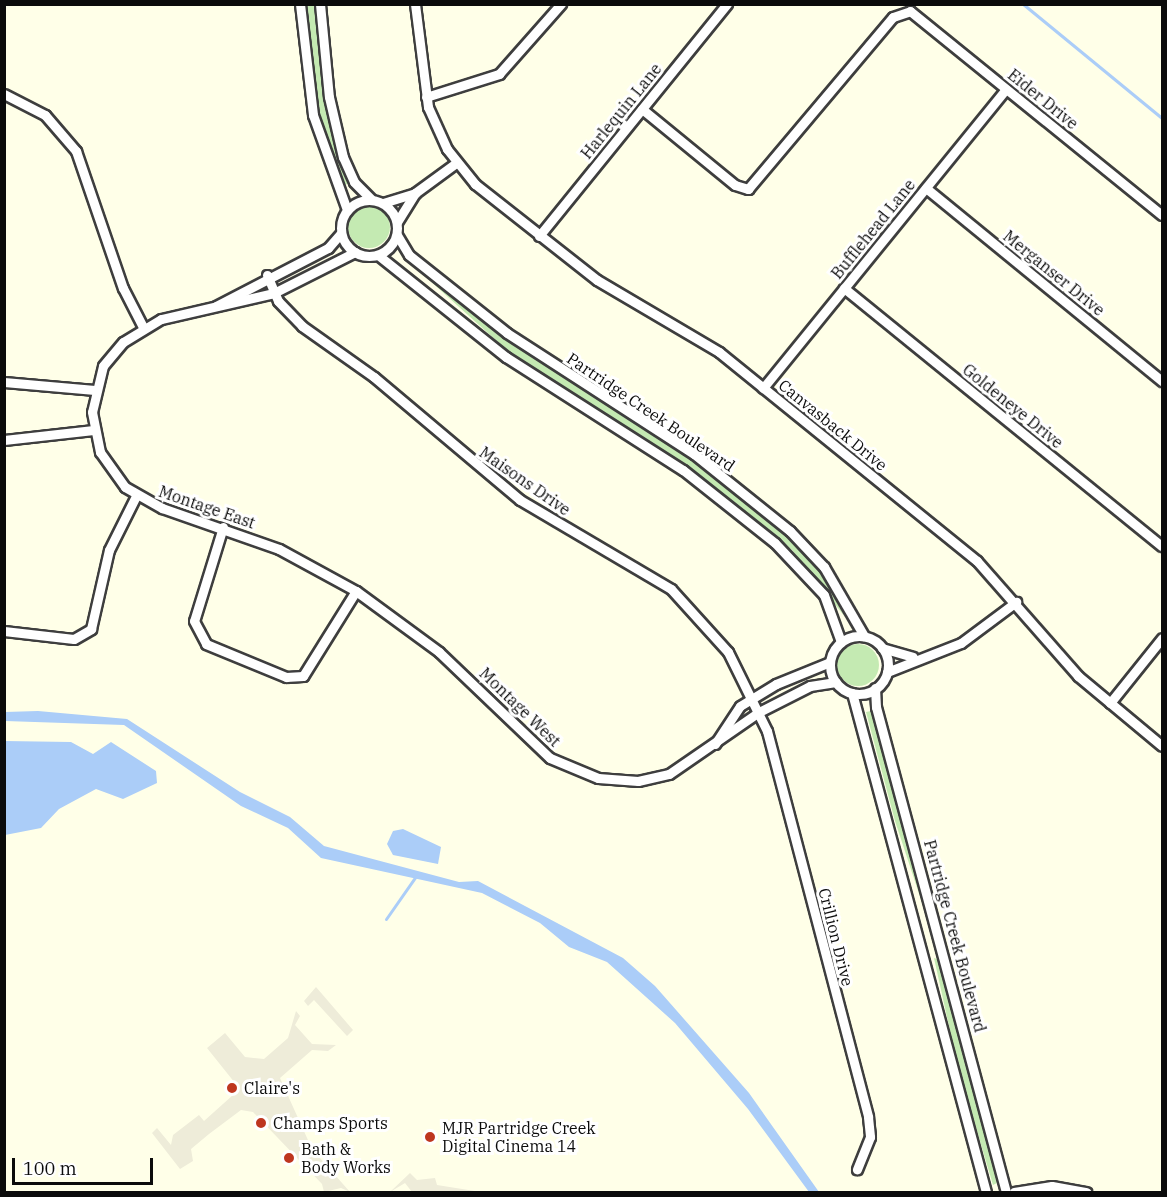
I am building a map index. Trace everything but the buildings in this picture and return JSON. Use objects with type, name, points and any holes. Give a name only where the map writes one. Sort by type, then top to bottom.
[{"type":"street","points":[[300,4],[312,115],[347,210],[341,233],[355,252],[378,255],[397,235],[397,222],[415,193]]},
{"type":"street","points":[[320,4],[329,97],[343,157],[354,182],[371,199],[383,202],[415,193],[456,163],[426,97],[415,4]]},
{"type":"street","points":[[426,97],[499,74],[561,4]]},
{"type":"street","name":"Harlequin Lane","points":[[539,236],[727,4]]},
{"type":"street","name":"Eider Drive","points":[[642,109],[735,185],[748,189],[904,10],[1006,88],[1162,215]]},
{"type":"street","name":"Bufflehead Lane","points":[[763,388],[1006,88]]},
{"type":"street","points":[[4,94],[45,115],[76,152],[123,288],[143,327]]},
{"type":"street","name":"Canvasback Drive","points":[[456,163],[539,236],[597,280],[705,342],[977,561],[1017,602],[1066,663],[1162,746]]},
{"type":"street","name":"Merganser Drive","points":[[926,188],[1162,381]]},
{"type":"street","points":[[347,210],[371,199]]},
{"type":"street","points":[[383,202],[397,222]]},
{"type":"street","name":"Montage East","points":[[216,306],[267,275],[322,251],[341,233]]},
{"type":"street","name":"Partridge Creek Boulevard","points":[[397,235],[409,255],[515,339],[694,454],[790,531],[819,561],[864,636]]},
{"type":"street","name":"Montage East","points":[[355,252],[274,292],[143,327],[111,354],[95,390],[93,430],[107,465],[136,496],[223,527],[356,591]]},
{"type":"street","name":"Partridge Creek Boulevard","points":[[378,255],[506,357],[683,470],[782,549],[824,595],[840,642]]},
{"type":"street","name":"Maisons Drive","points":[[267,275],[274,292],[302,326],[374,377],[486,476],[671,589],[719,639],[753,697],[759,712]]},
{"type":"street","name":"Goldeneye Drive","points":[[844,288],[1162,546]]},
{"type":"street","points":[[4,382],[95,390]]},
{"type":"street","points":[[4,440],[93,430]]},
{"type":"street","points":[[4,631],[74,639],[86,634],[95,618],[109,550],[136,496]]},
{"type":"street","points":[[223,527],[194,621],[206,644],[286,677],[303,676],[356,591]]},
{"type":"street","name":"Montage West","points":[[356,591],[423,638],[541,751],[573,771],[608,780],[653,778],[684,767],[759,712],[810,686],[836,682]]},
{"type":"street","points":[[913,657],[882,648],[864,636],[840,642],[830,662],[836,682],[852,693],[875,688],[886,672],[913,657],[961,643],[1017,602]]},
{"type":"street","points":[[1110,703],[1162,638]]},
{"type":"street","points":[[882,648],[886,672]]},
{"type":"street","name":"Montage West","points":[[715,744],[731,715],[753,697],[830,662]]},
{"type":"street","name":"Partridge Creek Boulevard","points":[[875,688],[878,718],[1006,1192]]},
{"type":"street","name":"Partridge Creek Boulevard","points":[[852,693],[986,1192]]},
{"type":"street","name":"Crillion Drive","points":[[759,712],[868,1118],[870,1137],[857,1168]]},
{"type":"street","points":[[1014,1192],[1052,1186],[1086,1192]]},
{"type":"green space","points":[[305,5],[314,5],[325,105],[349,183],[345,185],[320,122]]},
{"type":"green space","points":[[369,206],[377,207],[384,212],[389,219],[389,235],[384,242],[377,247],[369,248],[361,247],[354,242],[349,235],[348,227],[349,219],[354,212],[361,207]]},
{"type":"green space","points":[[407,260],[506,339],[691,459],[791,538],[819,570],[845,617],[792,550],[690,469],[511,354]]},
{"type":"green space","points":[[858,644],[873,650],[879,665],[873,680],[858,686],[843,680],[837,665],[843,650]]},
{"type":"green space","points":[[871,711],[902,817],[931,930],[895,821],[866,712]]},
{"type":"green space","points":[[934,958],[940,960],[997,1183],[993,1185],[958,1067]]},
{"type":"shaded area","points":[[316,987],[353,1030],[347,1036],[314,1000],[308,1006],[304,1001]]},
{"type":"shaded area","points":[[296,1011],[300,1016],[295,1025],[312,1044],[336,1045],[328,1051],[312,1050],[280,1078],[312,1149],[350,1192],[341,1188],[324,1192],[322,1184],[253,1112],[241,1110],[191,1149],[193,1161],[180,1169],[152,1133],[157,1128],[171,1145],[173,1135],[199,1115],[204,1121],[233,1095],[235,1083],[207,1048],[225,1033],[245,1057],[264,1059],[288,1038]]},
{"type":"shaded area","points":[[410,1173],[417,1180],[435,1178],[437,1185],[481,1192],[412,1192],[405,1183],[390,1192]]},
{"type":"water","points":[[38,711],[127,719],[240,792],[290,817],[324,846],[459,882],[478,881],[623,958],[655,986],[749,1093],[819,1192],[809,1192],[748,1109],[675,1023],[607,962],[569,947],[540,923],[482,893],[321,858],[288,828],[241,806],[124,725],[5,721],[5,712]]},
{"type":"water","points":[[4,741],[71,742],[93,754],[111,742],[156,771],[157,783],[123,799],[96,789],[59,809],[41,828],[5,835]]},
{"type":"water","points":[[403,829],[441,847],[438,864],[393,855],[387,844],[393,831]]},
{"type":"waterway","points":[[1023,4],[1162,118]]},
{"type":"waterway","points":[[386,919],[416,876]]},
{"type":"place","name":"Claire's","points":[[232,1088]]},
{"type":"place","name":"Champs Sports","points":[[261,1123]]},
{"type":"place","name":"MJR Partridge Creek Digital Cinema 14","points":[[430,1137]]},
{"type":"place","name":"Bath & Body Works","points":[[289,1158]]}]
